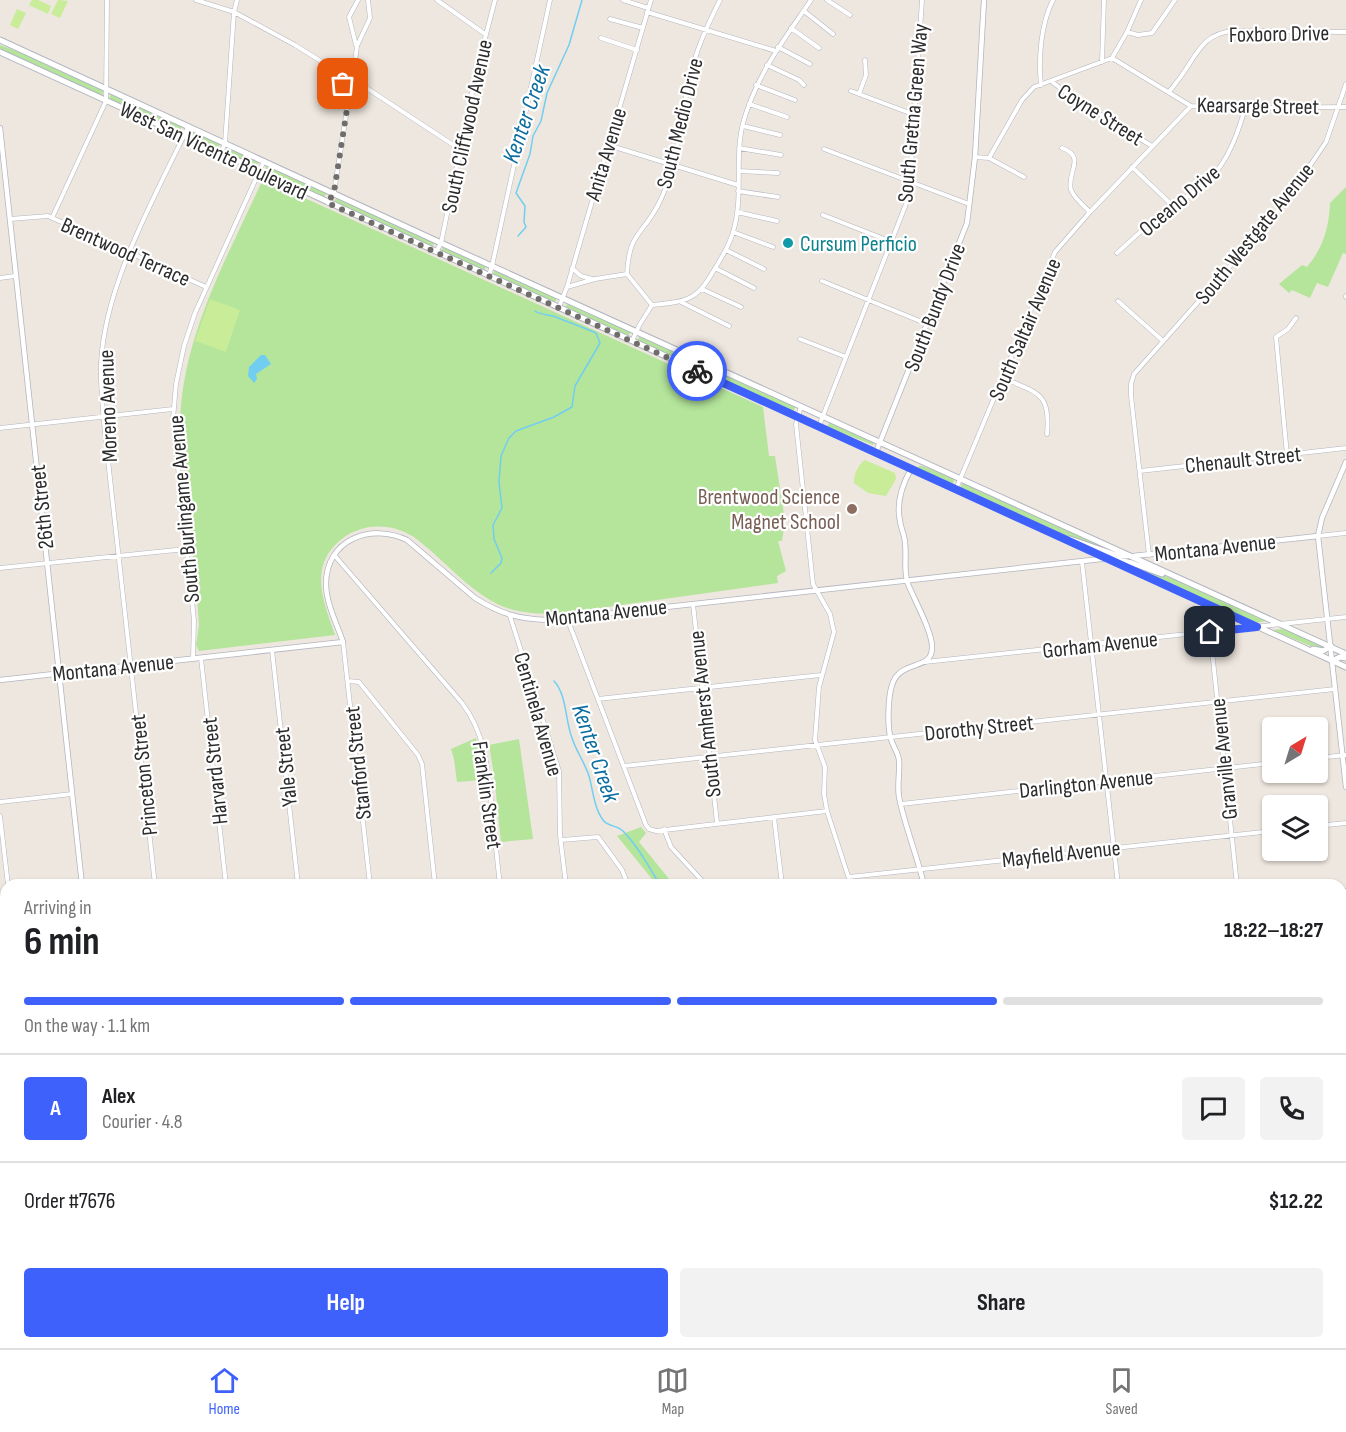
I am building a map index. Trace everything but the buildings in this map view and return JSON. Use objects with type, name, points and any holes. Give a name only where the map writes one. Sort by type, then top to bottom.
[{"type":"main road","name":"West San Vicente Boulevard","points":[[0,40],[928,465],[1331,646],[1346,656]]},
{"type":"main road","name":"West San Vicente Boulevard","points":[[0,52],[1346,667]]},
{"type":"main road","points":[[906,454],[911,463],[911,469]]},
{"type":"main road","points":[[911,469],[916,465],[928,465]]},
{"type":"main road","points":[[1062,538],[1076,540],[1116,555],[1131,556]]},
{"type":"main road","points":[[1108,559],[1132,563],[1178,578]]},
{"type":"main road","points":[[1280,637],[1300,642],[1320,651],[1331,646]]},
{"type":"main road","points":[[1332,661],[1346,656]]},
{"type":"street","points":[[52,218],[106,101],[107,0]]},
{"type":"street","points":[[196,0],[234,12],[295,45],[343,75]]},
{"type":"street","points":[[220,153],[225,143],[234,12],[237,0]]},
{"type":"street","points":[[357,46],[350,17],[358,0]]},
{"type":"street","points":[[354,70],[357,46],[370,18],[368,0]]},
{"type":"street","points":[[437,0],[485,34]]},
{"type":"street","name":"South Cliffwood Avenue","points":[[436,252],[441,243],[485,34],[495,0]]},
{"type":"street","points":[[489,275],[550,0]]},
{"type":"street","points":[[623,0],[705,30],[777,49],[810,64]]},
{"type":"street","name":"Anita Avenue","points":[[559,307],[567,287],[651,0]]},
{"type":"street","name":"South Medio Drive","points":[[627,274],[630,245],[658,206],[673,166],[689,80],[705,30],[720,0]]},
{"type":"street","points":[[652,305],[681,302],[696,295],[726,249],[733,232],[737,212],[739,148],[749,104],[767,65],[811,0]]},
{"type":"street","points":[[827,0],[850,15]]},
{"type":"street","name":"South Gretna Green Way","points":[[819,426],[904,211],[910,182],[922,0]]},
{"type":"street","name":"South Bundy Drive","points":[[876,452],[965,229],[975,158],[984,0]]},
{"type":"street","points":[[1041,85],[1043,30],[1046,14],[1053,0]]},
{"type":"street","points":[[1102,62],[1104,0]]},
{"type":"street","points":[[988,158],[1028,92],[1112,58],[1141,0]]},
{"type":"street","points":[[1127,32],[1138,35],[1152,33],[1175,0]]},
{"type":"street","points":[[804,11],[833,34]]},
{"type":"street","points":[[610,19],[643,28]]},
{"type":"street","points":[[791,28],[819,48]]},
{"type":"street","name":"Foxboro Drive","points":[[1169,93],[1201,46],[1208,39],[1221,33],[1233,31],[1346,32]]},
{"type":"street","points":[[601,38],[637,50]]},
{"type":"street","name":"Kearsarge Street","points":[[1112,58],[1191,106],[1245,108],[1346,106]]},
{"type":"street","points":[[859,94],[866,75],[866,60]]},
{"type":"street","points":[[767,65],[799,80],[804,85]]},
{"type":"street","points":[[354,70],[362,75],[362,85],[357,90],[350,90],[343,84],[343,75],[354,70]]},
{"type":"street","name":"Coyne Street","points":[[1051,81],[1073,98],[1152,146]]},
{"type":"street","name":"South Westgate Avenue","points":[[1149,555],[1131,384],[1136,371],[1281,207],[1325,145],[1346,84]]},
{"type":"street","points":[[362,85],[461,150]]},
{"type":"street","points":[[756,85],[795,100]]},
{"type":"street","points":[[328,203],[334,192],[350,90]]},
{"type":"street","points":[[851,92],[915,115]]},
{"type":"street","points":[[749,104],[787,117]]},
{"type":"street","name":"South Saltair Avenue","points":[[956,489],[1055,252],[1191,106]]},
{"type":"street","name":"Oceano Drive","points":[[1117,253],[1171,204],[1198,190],[1219,169],[1238,137],[1245,108]]},
{"type":"street","name":"Moreno Avenue","points":[[130,665],[104,417],[101,362],[105,330],[129,252],[188,126]]},
{"type":"street","points":[[743,126],[780,135]]},
{"type":"street","name":"26th Street","points":[[0,128],[4,193],[10,219],[81,879]]},
{"type":"street","points":[[608,145],[738,188],[778,197]]},
{"type":"street","points":[[739,148],[781,154]]},
{"type":"street","points":[[1062,148],[1071,152],[1074,157],[1070,184],[1072,191],[1090,212]]},
{"type":"street","points":[[824,149],[970,205]]},
{"type":"street","points":[[975,158],[988,158],[1024,177]]},
{"type":"street","name":"South Burlingame Avenue","points":[[193,658],[194,620],[173,410],[184,346],[206,287],[264,161]]},
{"type":"street","points":[[1132,167],[1171,204]]},
{"type":"street","points":[[739,171],[778,173]]},
{"type":"street","points":[[737,212],[777,221]]},
{"type":"street","points":[[824,215],[891,242]]},
{"type":"street","name":"Brentwood Terrace","points":[[10,219],[48,216],[206,287]]},
{"type":"street","points":[[733,232],[773,247]]},
{"type":"street","points":[[726,249],[764,269]]},
{"type":"street","points":[[572,268],[581,276],[595,279]]},
{"type":"street","points":[[715,268],[754,288]]},
{"type":"street","points":[[567,287],[595,279],[627,274],[652,305]]},
{"type":"street","points":[[0,278],[15,276]]},
{"type":"street","points":[[822,281],[928,324]]},
{"type":"street","points":[[702,289],[741,307]]},
{"type":"street","points":[[1118,301],[1163,340]]},
{"type":"street","points":[[681,302],[729,326]]},
{"type":"street","points":[[632,341],[652,305]]},
{"type":"street","points":[[1287,454],[1276,337],[1288,329],[1296,318]]},
{"type":"street","points":[[800,339],[846,357]]},
{"type":"street","points":[[1003,378],[1043,398],[1046,407],[1047,434]]},
{"type":"street","points":[[801,406],[796,424],[813,584],[830,614],[834,632],[821,675],[816,711],[816,745],[825,766],[824,794],[827,811],[849,877]]},
{"type":"street","points":[[0,428],[173,410]]},
{"type":"street","name":"Chenault Street","points":[[1140,471],[1346,448]]},
{"type":"street","points":[[1346,462],[1322,518],[1318,536],[1346,787]]},
{"type":"street","points":[[911,469],[903,486],[899,506],[900,525],[905,542],[904,563],[907,581],[932,642],[931,655],[925,663],[904,668],[894,680],[891,690],[890,737],[899,760],[898,785],[901,804],[922,879]]},
{"type":"street","name":"Montana Avenue","points":[[334,556],[346,543],[366,534],[375,532],[397,535],[416,545],[475,598],[510,616],[531,620],[816,592],[1346,533]]},
{"type":"street","points":[[0,568],[186,549]]},
{"type":"street","points":[[334,556],[327,577],[327,592],[343,642]]},
{"type":"street","name":"Franklin Street","points":[[334,556],[467,710],[482,739],[499,879]]},
{"type":"street","points":[[1083,562],[1117,879]]},
{"type":"street","name":"South Amherst Avenue","points":[[693,604],[717,824]]},
{"type":"street","name":"Centinela Avenue","points":[[510,616],[559,771],[561,840],[565,879]]},
{"type":"street","name":"Gorham Avenue","points":[[925,663],[1346,617]]},
{"type":"street","points":[[567,618],[649,829],[656,831],[827,811]]},
{"type":"street","name":"Granville Avenue","points":[[1210,632],[1237,879]]},
{"type":"street","name":"Montana Avenue","points":[[0,680],[343,642]]},
{"type":"street","name":"Stanford Street","points":[[343,642],[369,879]]},
{"type":"street","name":"Yale Street","points":[[272,650],[297,879]]},
{"type":"street","name":"Harvard Street","points":[[201,658],[225,879]]},
{"type":"street","name":"Princeton Street","points":[[130,665],[154,879]]},
{"type":"street","points":[[598,699],[821,675]]},
{"type":"street","points":[[348,681],[359,682],[418,755],[422,764],[434,879]]},
{"type":"street","name":"Dorothy Street","points":[[624,766],[1335,689]]},
{"type":"street","points":[[1328,757],[1344,755]]},
{"type":"street","name":"Darlington Avenue","points":[[901,804],[1262,764]]},
{"type":"street","points":[[0,802],[72,794]]},
{"type":"street","points":[[0,816],[7,879]]},
{"type":"street","points":[[774,817],[781,879]]},
{"type":"street","points":[[1328,825],[1346,823]]},
{"type":"street","points":[[664,830],[671,847],[700,879]]},
{"type":"street","name":"Mayfield Avenue","points":[[849,877],[1262,832]]},
{"type":"street","points":[[561,840],[598,837],[622,870],[626,879]]},
{"type":"green space","points":[[32,0],[38,0],[51,6],[48,14],[29,5]]},
{"type":"green space","points":[[58,0],[68,1],[60,18],[51,14]]},
{"type":"green space","points":[[17,9],[26,13],[18,29],[10,25]]},
{"type":"green space","points":[[0,45],[33,57],[103,90],[102,97],[0,50]]},
{"type":"green space","points":[[111,93],[182,126],[179,132],[109,100]]},
{"type":"green space","points":[[191,130],[220,143],[218,149],[188,136]]},
{"type":"green space","points":[[229,147],[259,161],[256,167],[226,153]]},
{"type":"green space","points":[[267,165],[327,192],[324,198],[264,171]]},
{"type":"green space","points":[[263,179],[763,407],[769,456],[775,456],[785,521],[782,541],[778,541],[786,571],[777,576],[778,583],[557,614],[522,612],[506,608],[482,595],[412,536],[392,528],[372,527],[344,537],[328,554],[323,565],[321,577],[324,600],[335,635],[199,651],[196,645],[199,625],[197,595],[180,426],[182,393],[188,361],[208,299]]},
{"type":"green space","points":[[1346,187],[1346,254],[1343,253],[1328,287],[1317,283],[1310,298],[1292,290],[1289,293],[1279,284],[1302,265],[1307,267],[1313,260],[1324,237],[1330,203]]},
{"type":"green space","points":[[337,196],[435,242],[432,247],[334,202]]},
{"type":"green space","points":[[444,245],[487,265],[484,271],[441,251]]},
{"type":"green space","points":[[495,269],[557,297],[555,303],[493,274]]},
{"type":"green space","points":[[210,299],[240,310],[226,352],[195,341]]},
{"type":"green space","points":[[568,302],[631,331],[628,337],[565,308]]},
{"type":"green space","points":[[640,335],[796,406],[793,412],[637,341]]},
{"type":"green space","points":[[830,421],[874,442],[873,445],[827,427]]},
{"type":"green space","points":[[865,460],[895,473],[896,479],[886,496],[868,493],[854,483],[857,470]]},
{"type":"green space","points":[[919,466],[955,479],[952,485],[918,469]]},
{"type":"green space","points":[[963,482],[1113,551],[1064,535],[960,488]]},
{"type":"green space","points":[[1126,564],[1175,579],[1266,621],[1255,623]]},
{"type":"green space","points":[[1284,629],[1325,649],[1318,649],[1272,630]]},
{"type":"green space","points":[[476,738],[482,780],[457,782],[451,749]]},
{"type":"green space","points":[[519,739],[533,839],[501,842],[489,745]]},
{"type":"green space","points":[[641,827],[646,833],[639,842],[669,879],[652,879],[617,836]]},
{"type":"water","points":[[261,355],[265,355],[271,364],[256,374],[257,379],[254,383],[248,376],[249,367]]},
{"type":"waterway","name":"Kenter Creek","points":[[518,236],[526,227],[525,206],[516,193],[530,154],[533,136],[541,121],[547,93],[569,45],[582,0]]},
{"type":"waterway","name":"Kenter Creek","points":[[491,573],[501,563],[502,558],[494,539],[493,525],[502,508],[499,482],[501,456],[509,438],[516,431],[554,417],[572,407],[575,386],[600,343],[596,333],[535,311]]},
{"type":"waterway","name":"Kenter Creek","points":[[554,681],[564,700],[570,731],[587,771],[600,815],[605,822],[621,829],[656,879]]},
{"type":"way so far","points":[[343,84],[350,90],[334,192],[328,203],[697,371]]},
{"type":"place","name":"Cursum Perficio","points":[[788,243]]},
{"type":"place","name":"Brentwood Science Magnet School","points":[[852,509]]},
{"type":"route","points":[[697,371],[1257,627],[1210,632]]}]
